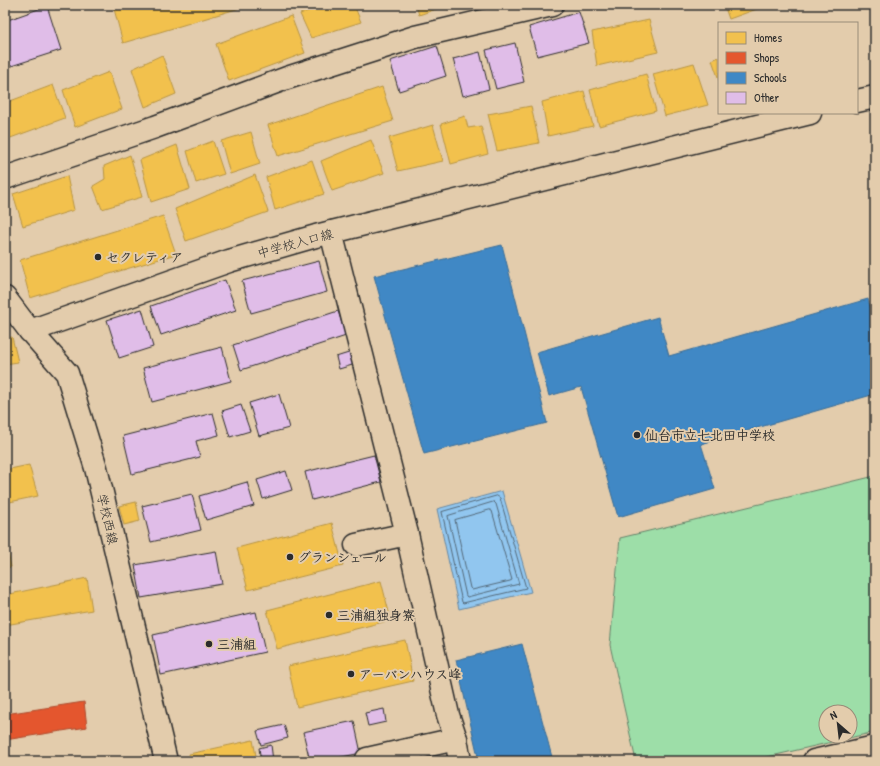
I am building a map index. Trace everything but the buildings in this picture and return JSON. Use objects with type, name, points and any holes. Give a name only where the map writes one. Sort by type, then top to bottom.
[{"type":"street","points":[[5,178],[155,127],[287,78],[408,40],[552,5]]},
{"type":"street","points":[[858,101],[875,97]]},
{"type":"street","name":"中学校入口線","points":[[30,331],[229,261],[331,232],[806,114]]},
{"type":"street","points":[[331,232],[407,534],[448,715],[456,739],[460,761]]},
{"type":"street","name":"学校西線","points":[[5,298],[30,331],[67,373],[96,468],[166,761]]},
{"type":"street","points":[[356,545],[407,534]]},
{"type":"street","points":[[367,759],[456,739]]},
{"type":"street","points":[[814,761],[875,747]]},
{"type":"green space","points":[[875,476],[875,732],[858,736],[858,704],[818,704],[818,744],[823,744],[750,761],[636,761],[610,645],[620,538]]},
{"type":"water","points":[[502,491],[531,592],[459,609],[437,509]]},
{"type":"place","name":"セクレティア","points":[[98,257]]},
{"type":"place","name":"仙台市立七北田中学校","points":[[637,435]]},
{"type":"place","name":"グランシェール","points":[[290,557]]},
{"type":"place","name":"三浦組独身寮","points":[[329,615]]},
{"type":"place","name":"三浦組","points":[[209,644]]},
{"type":"place","name":"アーバンハウス峰","points":[[351,674]]}]
